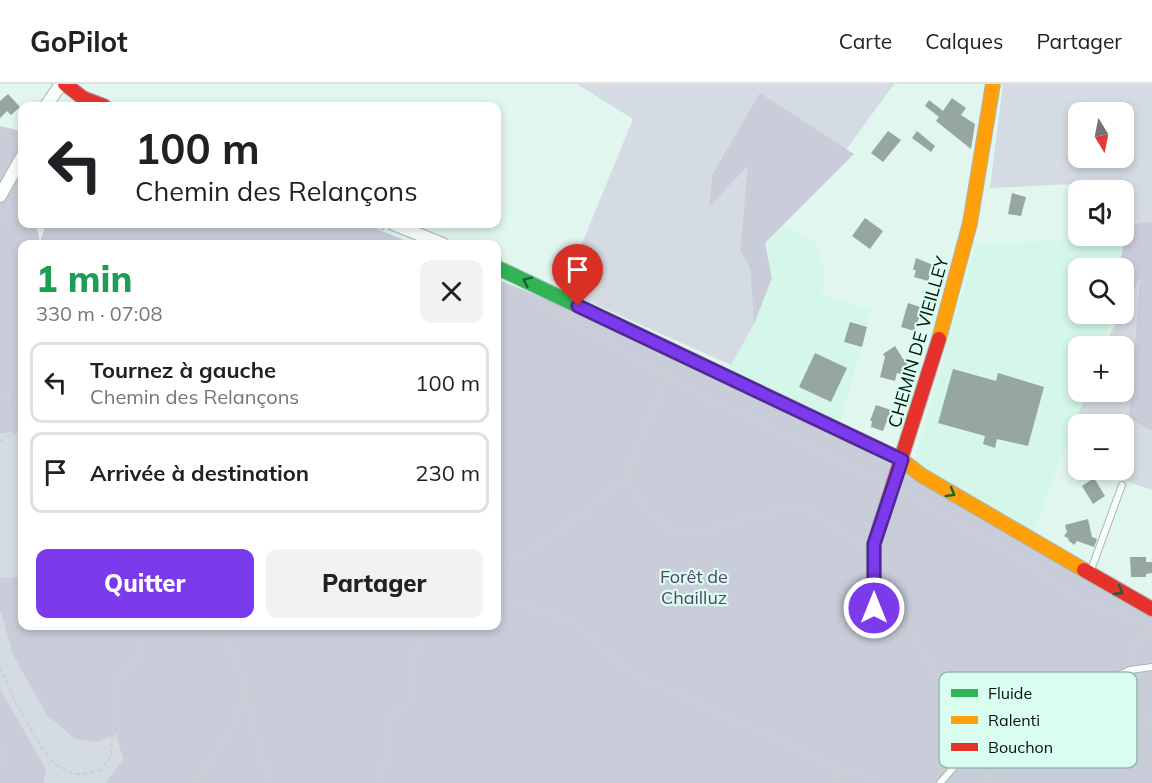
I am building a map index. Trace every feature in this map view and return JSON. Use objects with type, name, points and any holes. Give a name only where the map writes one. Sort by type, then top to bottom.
[{"type":"street","points":[[49,102],[63,84],[83,98],[94,102]]},
{"type":"street","name":"CHEMIN DE VIEILLEY","points":[[880,608],[874,544],[940,333],[970,223],[993,84]]},
{"type":"street","points":[[0,196],[18,164]]},
{"type":"street","points":[[403,228],[433,240]]},
{"type":"street","points":[[501,269],[902,460],[921,475],[1152,609]]},
{"type":"lane","points":[[1090,574],[1122,485]]},
{"type":"lane","points":[[1125,672],[1152,667]]},
{"type":"lane","points":[[940,783],[953,768]]},
{"type":"path","points":[[0,128],[18,136]]},
{"type":"path","points":[[528,298],[703,396],[925,503],[926,506],[1032,566],[1089,606],[1152,627]]},
{"type":"path","points":[[666,375],[660,394],[634,451],[628,475],[634,496],[667,528],[698,532],[760,514],[803,507],[814,512],[858,543],[862,554]]},
{"type":"path","points":[[0,395],[18,403]]},
{"type":"path","points":[[0,441],[18,430]]},
{"type":"path","points":[[501,567],[542,543],[586,511],[628,475]]},
{"type":"path","points":[[501,605],[540,610],[573,621],[617,662],[635,675],[880,783]]},
{"type":"path","points":[[880,608],[902,618],[939,683]]},
{"type":"path","points":[[0,667],[15,702],[42,749],[57,765],[74,774],[91,774],[101,770],[111,756],[117,680],[139,654],[147,630]]},
{"type":"path","points":[[215,630],[236,661],[269,783]]},
{"type":"path","points":[[382,783],[390,719],[409,704],[413,692],[412,657],[429,630]]},
{"type":"path","points":[[1130,670],[1136,647],[1144,635],[1152,634]]},
{"type":"path","points":[[195,783],[230,734],[244,692]]},
{"type":"path","points":[[1137,703],[1152,728]]},
{"type":"path","points":[[0,748],[2,761],[0,766]]},
{"type":"path","points":[[838,765],[838,783]]},
{"type":"path","points":[[989,783],[992,768]]},
{"type":"shaded area","points":[[577,84],[894,84],[846,150],[760,94],[712,173],[709,206],[749,165],[740,250],[750,268],[754,324],[731,365],[563,290],[633,119]]},
{"type":"shaded area","points":[[1003,84],[1152,84],[1152,221],[1134,224],[1134,180],[1068,180],[1068,184],[990,188]]},
{"type":"shaded area","points":[[784,225],[815,241],[825,274],[822,295],[871,310],[837,436],[723,379],[754,324],[772,278],[765,243]]},
{"type":"shaded area","points":[[1068,241],[1068,246],[1124,246],[1121,258],[1068,258],[1068,324],[1109,324],[1106,336],[1068,336],[1068,402],[1083,402],[1078,414],[1068,414],[1068,441],[1029,541],[911,474],[976,243]]},
{"type":"shaded area","points":[[1140,275],[1134,352],[1134,336],[1109,336],[1116,324],[1134,324],[1134,287]]},
{"type":"shaded area","points":[[1083,402],[1130,402],[1129,414],[1079,414]]},
{"type":"shaded area","points":[[1134,419],[1152,430],[1152,490],[1122,480],[1134,480]]},
{"type":"shaded area","points":[[18,431],[18,577],[0,578],[0,434]]},
{"type":"shaded area","points":[[0,610],[13,655],[116,733],[123,759],[105,783],[44,783],[46,769],[0,688]]},
{"type":"green space","points":[[760,93],[854,154],[765,243],[772,278],[754,324],[750,268],[740,250],[748,166],[709,207],[712,174]]},
{"type":"green space","points":[[0,126],[17,130],[18,133],[18,228],[37,228],[40,240],[18,240],[18,431],[0,434]]},
{"type":"green space","points":[[1152,221],[1151,431],[1134,420],[1134,414],[1129,414],[1130,402],[1134,402],[1134,353],[1140,277],[1134,289],[1134,258],[1121,258],[1124,246],[1134,246],[1134,224]]},
{"type":"green space","points":[[45,228],[374,228],[404,240],[41,240]]},
{"type":"green space","name":"Forêt de Chailluz","points":[[501,281],[649,342],[911,474],[1152,615],[1152,783],[105,783],[123,759],[116,734],[97,742],[75,739],[47,715],[13,655],[0,610],[0,578],[18,577],[18,630],[501,630]]},
{"type":"green space","points":[[0,688],[46,769],[44,783],[0,783]]},
{"type":"building","points":[[8,94],[18,105],[18,109],[11,115],[7,111],[0,118],[0,101]]},
{"type":"building","points":[[952,98],[966,108],[961,115],[975,124],[971,149],[936,121],[939,117],[925,106],[929,100],[943,111]]},
{"type":"building","points":[[888,131],[901,140],[883,162],[871,153]]},
{"type":"building","points":[[917,131],[935,146],[931,152],[912,138]]},
{"type":"building","points":[[1012,193],[1026,197],[1021,216],[1008,214]]},
{"type":"building","points":[[865,218],[883,231],[870,249],[852,236]]},
{"type":"building","points":[[916,258],[933,265],[928,281],[914,277]]},
{"type":"building","points":[[908,303],[923,308],[914,331],[901,327]]},
{"type":"building","points":[[850,322],[867,327],[862,347],[844,342]]},
{"type":"building","points":[[895,346],[903,359],[908,360],[904,375],[897,373],[895,381],[880,377],[885,357],[883,354]]},
{"type":"building","points":[[815,353],[847,368],[831,402],[799,387]]},
{"type":"building","points":[[953,369],[996,381],[998,373],[1044,387],[1028,446],[997,439],[995,448],[983,444],[985,436],[938,423]]},
{"type":"building","points":[[876,405],[891,410],[883,431],[871,427],[872,421],[870,421]]},
{"type":"building","points":[[1095,480],[1105,496],[1093,504],[1082,486]]},
{"type":"building","points":[[1088,519],[1092,537],[1097,539],[1094,547],[1077,541],[1074,545],[1064,536],[1067,532],[1065,525]]},
{"type":"building","points":[[1130,557],[1146,557],[1146,562],[1152,562],[1152,573],[1146,574],[1146,577],[1131,577]]},
{"type":"traffic: fast","points":[[501,269],[736,381]]},
{"type":"traffic: slow","points":[[939,339],[970,223],[993,84]]},
{"type":"traffic: slow","points":[[736,381],[902,460],[921,475],[1084,570]]},
{"type":"traffic: jam","points":[[65,84],[83,98],[94,102]]},
{"type":"traffic: jam","points":[[874,608],[874,544],[939,339]]},
{"type":"traffic: jam","points":[[1084,570],[1152,609]]},
{"type":"route","points":[[578,306],[902,460],[874,544],[874,608]]}]
